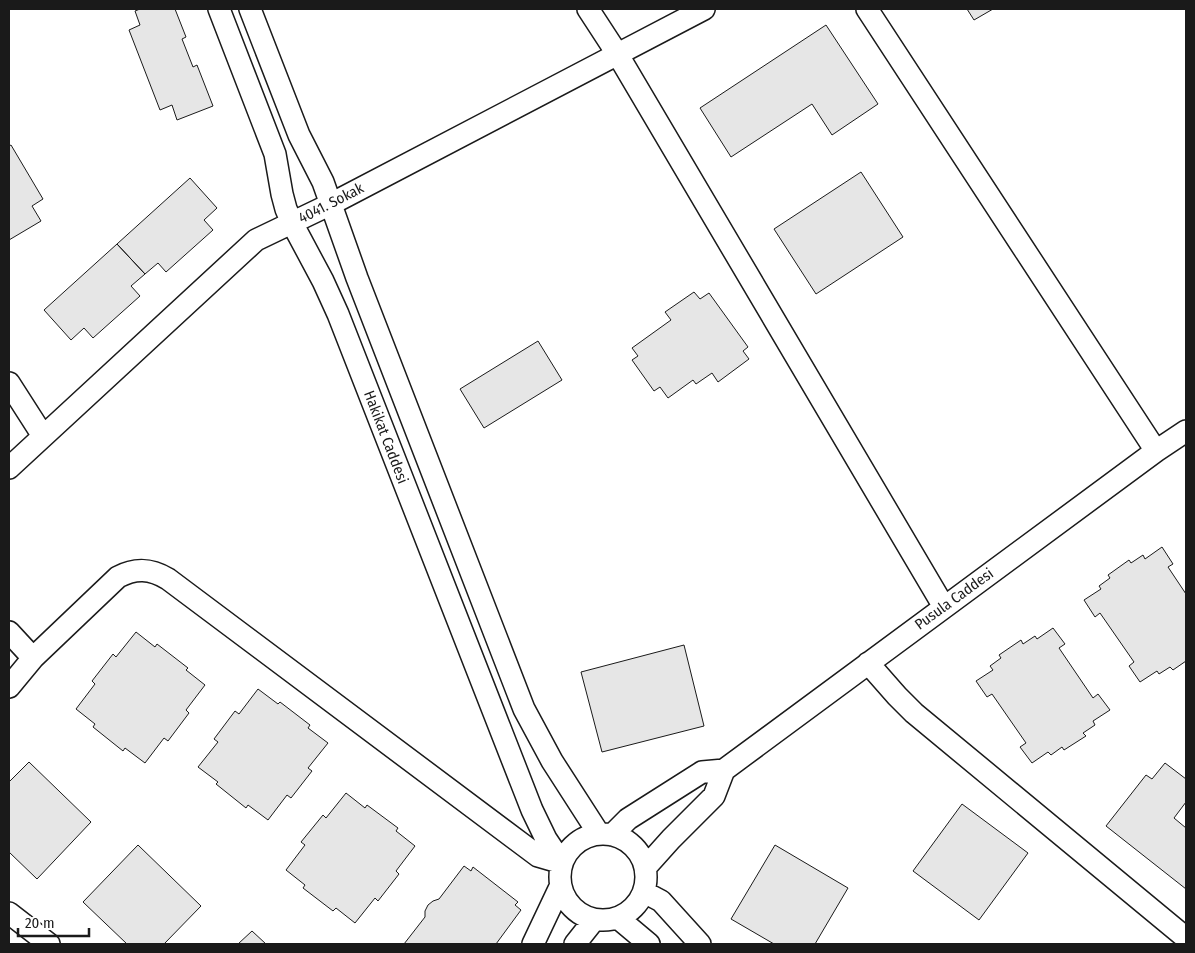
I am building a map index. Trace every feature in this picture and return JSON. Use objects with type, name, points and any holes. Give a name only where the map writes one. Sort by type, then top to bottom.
[{"type":"street","name":"Hakikat Caddesi","points":[[219,9],[275,154],[286,209],[338,314],[532,810],[546,839],[562,863]]},
{"type":"street","name":"Hakikat Caddesi","points":[[250,9],[299,136],[324,182],[356,278],[524,709],[552,761],[606,834]]},
{"type":"street","points":[[588,9],[618,55],[944,607]]},
{"type":"street","name":"4041. Sokak","points":[[9,468],[256,240],[331,204],[704,9]]},
{"type":"street","points":[[867,9],[1156,451]]},
{"type":"street","points":[[9,383],[43,436]]},
{"type":"street","name":"Pusula Caddesi","points":[[606,834],[702,772],[724,770],[1186,430]]},
{"type":"street","points":[[9,687],[33,658],[118,576],[134,570],[151,571],[160,574],[175,584],[538,856],[562,863]]},
{"type":"street","points":[[9,632],[33,658]]},
{"type":"street","points":[[868,664],[914,713],[1186,938]]},
{"type":"street","points":[[645,868],[714,796],[724,770]]},
{"type":"street","points":[[606,834],[623,839],[633,846],[641,856],[646,880],[644,892],[638,903],[629,912],[618,918],[594,920],[582,916],[572,908],[560,887],[559,875],[562,863],[576,843],[587,837],[606,834]]},
{"type":"street","points":[[533,944],[560,887]]},
{"type":"street","points":[[644,892],[661,901],[700,944]]},
{"type":"street","points":[[9,913],[49,944]]},
{"type":"street","points":[[618,918],[649,944]]},
{"type":"street","points":[[575,944],[594,920]]},
{"type":"building","points":[[140,9],[175,9],[186,37],[182,39],[193,67],[197,65],[213,106],[177,120],[172,105],[160,110],[129,30],[140,25],[135,11]]},
{"type":"building","points":[[967,9],[993,9],[974,20]]},
{"type":"building","points":[[826,25],[878,104],[832,135],[812,104],[731,157],[700,108]]},
{"type":"building","points":[[11,145],[43,199],[32,206],[41,221],[9,240],[9,146]]},
{"type":"building","points":[[861,172],[903,237],[816,294],[774,229]]},
{"type":"building","points":[[190,178],[217,208],[204,220],[213,230],[166,272],[158,263],[145,274],[117,244]]},
{"type":"building","points":[[117,244],[145,274],[131,286],[140,296],[93,338],[84,328],[71,340],[44,310]]},
{"type":"building","points":[[694,292],[700,299],[709,293],[748,347],[743,351],[749,359],[718,382],[712,373],[696,384],[693,380],[668,398],[660,387],[654,391],[632,360],[638,356],[632,348],[671,320],[665,312]]},
{"type":"building","points":[[538,341],[562,380],[484,428],[460,389]]},
{"type":"building","points":[[1162,547],[1173,564],[1168,567],[1186,594],[1186,661],[1173,670],[1170,667],[1159,674],[1157,671],[1140,682],[1129,666],[1134,662],[1100,613],[1095,617],[1084,600],[1101,589],[1099,586],[1110,578],[1108,575],[1129,560],[1131,563],[1143,555],[1145,559]]},
{"type":"building","points":[[1053,628],[1065,644],[1059,648],[1093,698],[1098,694],[1110,710],[1093,721],[1095,725],[1083,733],[1086,736],[1064,750],[1062,747],[1051,755],[1048,752],[1032,763],[1020,747],[1026,743],[992,694],[987,697],[976,681],[993,670],[990,666],[1001,658],[999,655],[1021,640],[1023,644],[1035,636],[1037,639]]},
{"type":"building","points":[[136,632],[155,647],[157,644],[188,668],[186,670],[205,685],[186,710],[189,713],[168,741],[164,738],[145,763],[125,748],[123,751],[93,727],[95,724],[76,709],[95,684],[92,681],[113,654],[116,657]]},
{"type":"building","points":[[684,645],[704,726],[602,752],[581,672]]},
{"type":"building","points":[[258,689],[278,704],[280,702],[310,725],[308,728],[328,743],[308,768],[312,771],[291,798],[287,795],[268,820],[248,805],[246,808],[216,784],[218,782],[198,767],[218,742],[214,739],[235,711],[239,714]]},
{"type":"building","points":[[29,762],[91,822],[37,879],[9,852],[9,782]]},
{"type":"building","points":[[1165,763],[1186,779],[1186,802],[1174,818],[1186,828],[1186,889],[1106,826],[1146,775],[1152,779]]},
{"type":"building","points":[[346,793],[365,808],[367,805],[398,828],[396,831],[415,846],[396,871],[399,874],[378,901],[375,898],[355,923],[336,908],[333,911],[303,888],[305,885],[286,870],[305,845],[301,842],[323,815],[326,818]]},
{"type":"building","points":[[962,804],[1028,853],[979,920],[913,871]]},
{"type":"building","points":[[138,845],[201,906],[164,944],[127,944],[83,902]]},
{"type":"building","points":[[775,845],[848,888],[815,944],[774,944],[731,919]]},
{"type":"building","points":[[464,866],[471,871],[473,867],[518,902],[515,905],[521,910],[496,944],[404,944],[425,917],[428,905],[439,899]]},
{"type":"building","points":[[252,931],[266,944],[238,944]]}]
